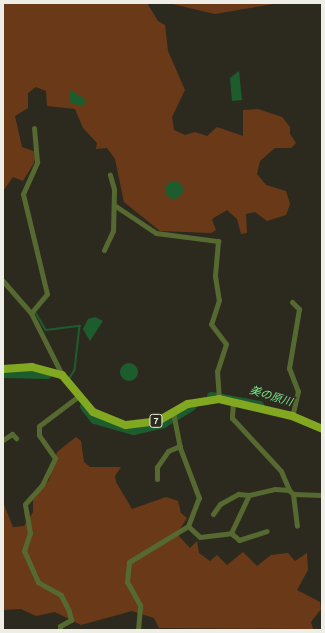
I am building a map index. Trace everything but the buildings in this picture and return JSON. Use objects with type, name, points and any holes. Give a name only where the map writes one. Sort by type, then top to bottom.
[{"type":"main road","points":[[3,369],[32,367],[62,375]]},
{"type":"main road","name":"7","points":[[62,375],[101,418],[126,425],[158,421],[188,404],[220,399],[292,416],[322,429]]},
{"type":"street","points":[[31,313],[47,294],[23,194],[37,162],[34,128]]},
{"type":"street","points":[[104,250],[113,231],[114,205],[110,175]]},
{"type":"street","points":[[114,205],[156,233],[218,241],[215,276],[219,300],[211,324],[226,344],[217,371],[220,399]]},
{"type":"street","points":[[3,281],[31,313],[62,375]]},
{"type":"street","points":[[292,302],[299,309],[289,368],[298,391],[292,416]]},
{"type":"street","points":[[60,630],[60,626],[71,620],[69,611],[61,594],[38,582],[24,551],[30,533],[25,504],[42,485],[56,458],[39,434],[40,426],[80,395]]},
{"type":"street","points":[[233,402],[232,418],[281,471],[289,490],[293,494],[297,526]]},
{"type":"street","points":[[138,630],[140,605],[127,582],[129,562],[188,526],[199,498],[180,446],[173,413]]},
{"type":"street","points":[[3,440],[12,434],[16,438]]},
{"type":"street","points":[[157,479],[157,467],[168,451],[180,446]]},
{"type":"street","points":[[213,514],[220,504],[238,494],[249,495],[275,488],[289,490]]},
{"type":"street","points":[[293,494],[322,495]]},
{"type":"street","points":[[231,534],[249,495]]},
{"type":"street","points":[[188,526],[200,537],[231,534],[239,540],[267,531]]},
{"type":"shaded area","points":[[3,3],[147,3],[158,21],[165,25],[168,51],[185,90],[172,117],[174,130],[185,135],[195,132],[207,136],[217,127],[243,136],[243,110],[258,109],[282,117],[290,127],[290,134],[296,143],[291,148],[275,148],[260,161],[257,174],[266,185],[286,191],[290,204],[286,215],[267,221],[255,212],[246,214],[247,233],[241,234],[237,219],[227,210],[212,219],[216,230],[211,233],[160,231],[124,202],[115,159],[107,148],[96,149],[97,143],[83,128],[75,109],[47,106],[46,91],[36,87],[28,93],[28,108],[15,116],[22,147],[36,152],[34,163],[23,181],[13,177],[3,191]]},
{"type":"shaded area","points":[[168,3],[279,3],[215,14]]},
{"type":"shaded area","points":[[239,71],[242,100],[232,101],[230,78]]},
{"type":"shaded area","points":[[70,90],[85,99],[84,107],[69,102]]},
{"type":"shaded area","points":[[174,181],[180,184],[183,190],[180,196],[174,199],[168,196],[165,190],[168,184]]},
{"type":"shaded area","points":[[95,317],[103,321],[90,341],[83,329],[88,319]]},
{"type":"shaded area","points":[[129,363],[135,366],[138,372],[135,378],[129,381],[123,378],[120,372],[123,366]]},
{"type":"shaded area","points":[[76,437],[81,441],[84,462],[90,467],[121,467],[115,476],[116,482],[132,509],[166,497],[178,501],[181,513],[187,518],[178,532],[179,536],[190,548],[197,541],[199,553],[210,561],[217,555],[227,565],[243,552],[257,566],[271,555],[288,553],[295,561],[307,553],[308,570],[297,590],[320,602],[321,609],[311,622],[313,629],[159,628],[154,618],[132,611],[81,625],[55,612],[36,616],[21,609],[3,610],[3,502],[13,527],[24,526],[33,512],[33,499],[49,480],[57,452]]},
{"type":"waterway","points":[[35,311],[46,330],[80,326],[75,370],[69,380]]},
{"type":"waterway","name":"美の原川","points":[[3,373],[47,374]]},
{"type":"waterway","name":"美の原川","points":[[211,396],[259,405]]},
{"type":"waterway","name":"美の原川","points":[[84,406],[94,419],[133,430],[163,423],[191,406]]}]
